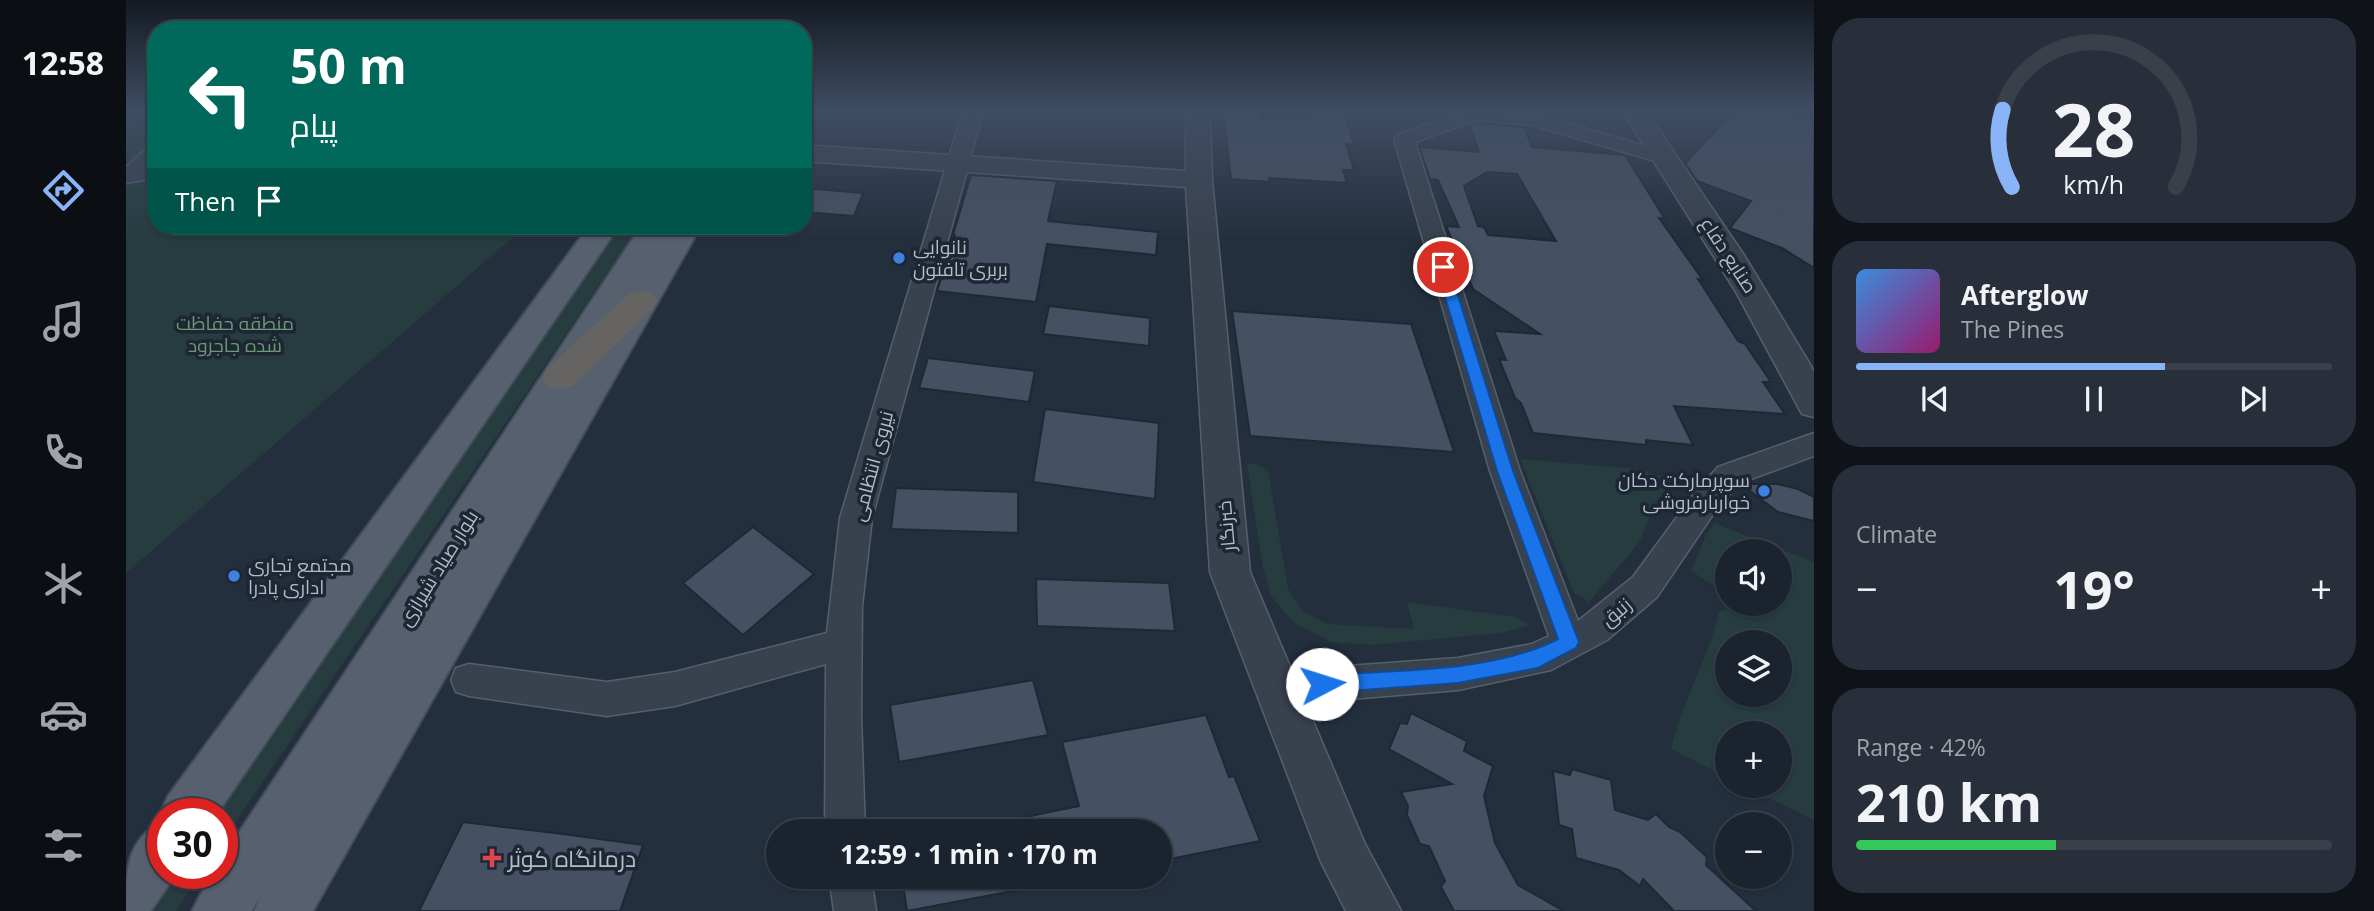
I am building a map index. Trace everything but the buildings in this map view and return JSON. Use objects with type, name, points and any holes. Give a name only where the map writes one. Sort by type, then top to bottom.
[{"type":"highway","points":[[560,377],[641,301]]},
{"type":"main road","points":[[197,798],[598,235]]},
{"type":"main road","name":"بلوار صیاد شیرازی","points":[[220,911],[650,235]]},
{"type":"main road","points":[[282,911],[681,235]]},
{"type":"main road","points":[[126,898],[147,869]]},
{"type":"street","points":[[129,178],[143,154]]},
{"type":"street","points":[[812,154],[1199,180]]},
{"type":"street","name":"نیروی انتظامی","points":[[845,819],[842,716],[845,606],[856,518],[961,154]]},
{"type":"street","name":"خبرنگار","points":[[1199,154],[1230,572],[1347,862],[1375,911]]},
{"type":"street","points":[[1408,154],[1505,471],[1569,642]]},
{"type":"street","points":[[1650,154],[1665,158]]},
{"type":"street","name":"صنایع دفاع","points":[[1662,154],[1751,289],[1814,405]]},
{"type":"street","name":"زنبق","points":[[1279,688],[1458,674],[1538,659],[1595,629],[1645,587],[1707,499],[1729,475],[1814,444]]},
{"type":"street","points":[[469,680],[607,699],[675,689],[844,644]]},
{"type":"street","points":[[852,889],[855,911]]},
{"type":"green space","name":"منطقه حفاظت شده جاجرود","points":[[126,154],[147,154],[147,235],[516,235],[126,573]]},
{"type":"green space","points":[[615,235],[633,235],[238,818],[238,798],[223,798]]},
{"type":"green space","points":[[1520,459],[1637,469],[1674,480],[1655,503],[1640,541],[1589,602],[1574,593]]},
{"type":"green space","points":[[1255,463],[1268,470],[1288,589],[1302,611],[1327,624],[1414,629],[1407,602],[1516,617],[1530,625],[1501,633],[1372,645],[1331,642],[1293,622],[1271,596],[1263,568],[1247,465]]},
{"type":"green space","points":[[1714,523],[1755,539],[1715,539],[1715,586],[1691,571]]},
{"type":"green space","points":[[1792,553],[1814,562],[1814,820],[1769,798],[1792,798],[1792,721],[1715,721],[1715,771],[1671,749],[1718,616],[1792,616]]},
{"type":"green space","points":[[159,889],[190,889],[176,911],[144,911]]},
{"type":"place","name":"نانوایی بربری تافتون","points":[[899,258]]},
{"type":"place","name":"سوپرمارکت دکان خواربارفروشی","points":[[1764,491]]},
{"type":"place","name":"مجتمع تجاری اداری پادرا","points":[[234,576]]},
{"type":"place","name":"درمانگاه کوثر","points":[[492,858]]},
{"type":"route","points":[[1322,684],[1458,674],[1538,659],[1569,642],[1505,471],[1443,267]]}]
